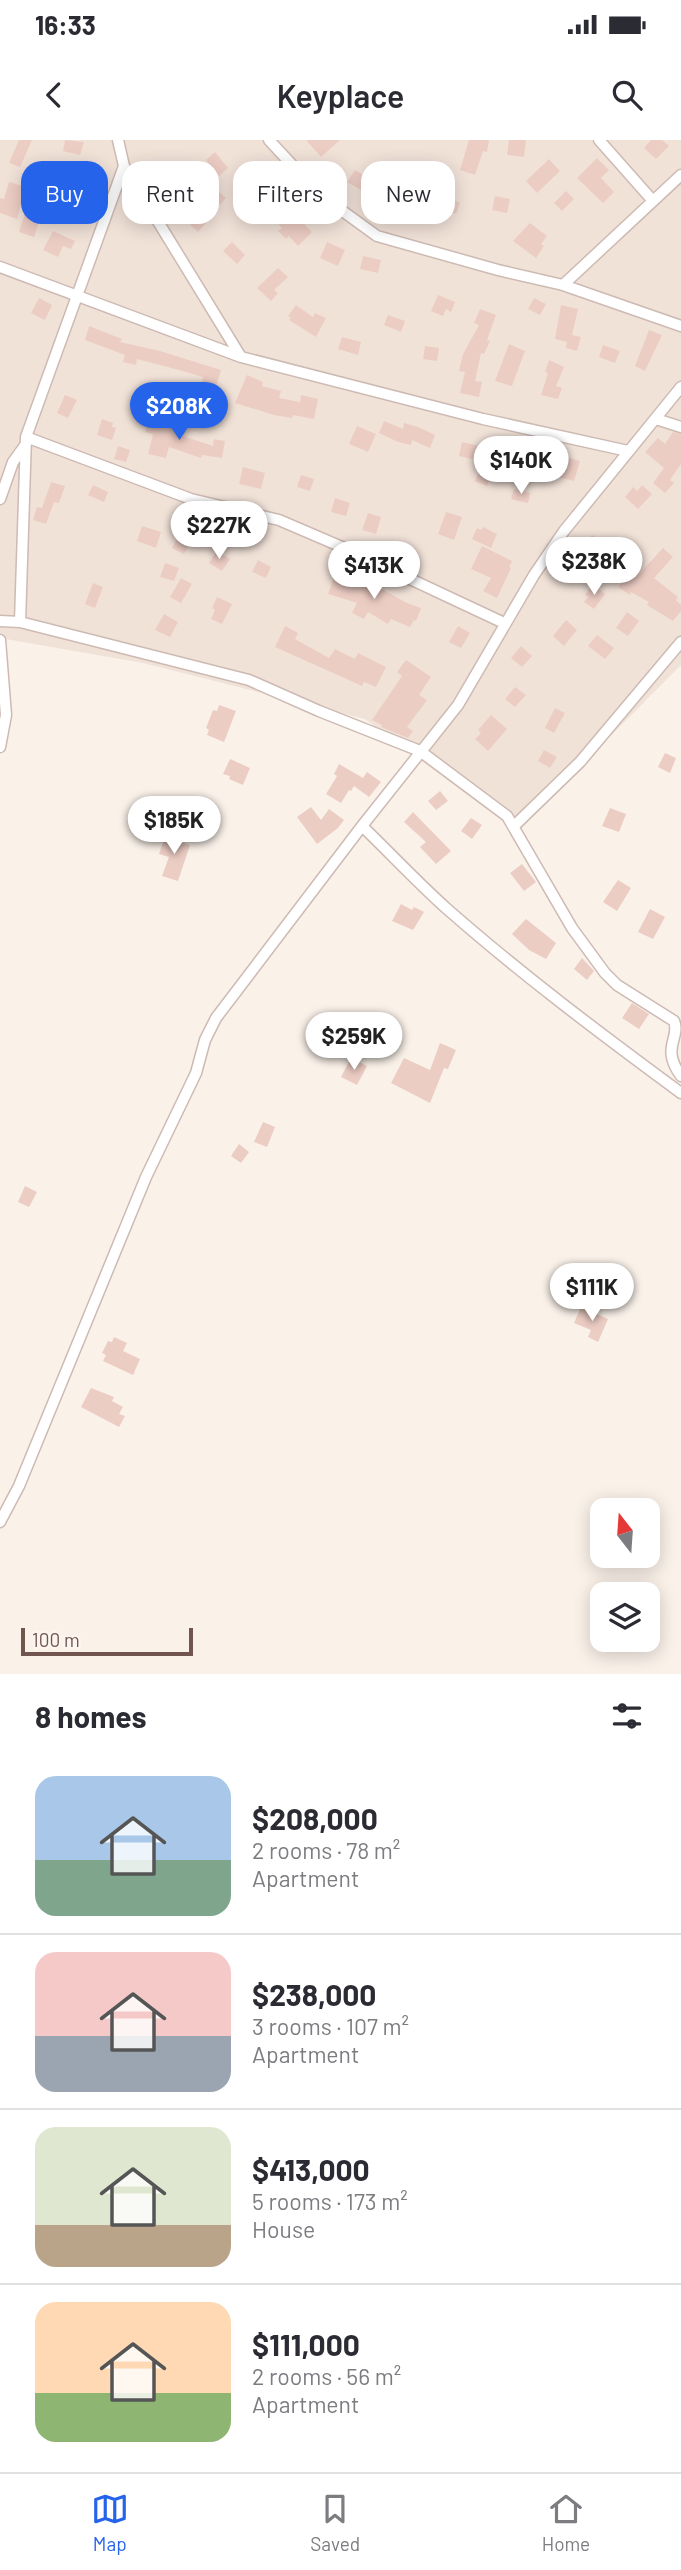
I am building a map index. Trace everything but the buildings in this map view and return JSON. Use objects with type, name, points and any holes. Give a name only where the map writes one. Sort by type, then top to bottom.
[{"type":"street","points":[[118,140],[123,161]]},
{"type":"street","points":[[268,140],[319,194],[377,236],[563,285],[681,326]]},
{"type":"street","points":[[599,140],[653,201]]},
{"type":"street","points":[[0,499],[13,462],[26,441],[122,172]]},
{"type":"street","points":[[563,285],[681,175]]},
{"type":"street","points":[[160,224],[241,357]]},
{"type":"street","points":[[0,267],[241,357],[483,419],[628,451]]},
{"type":"street","points":[[0,1522],[19,1486],[146,1177],[196,1073],[209,1030],[362,826],[458,705],[550,549],[681,387]]},
{"type":"street","points":[[656,419],[681,428]]},
{"type":"street","points":[[20,622],[26,441]]},
{"type":"street","points":[[26,441],[191,499],[279,520],[504,623]]},
{"type":"street","points":[[0,621],[20,622],[249,680],[420,751],[501,811],[514,826],[572,928],[605,973],[617,985],[670,1018],[677,1026],[671,1055],[681,1076]]},
{"type":"street","points":[[0,640],[6,715],[0,747]]},
{"type":"street","points":[[514,826],[580,762],[681,642]]},
{"type":"street","points":[[362,826],[429,893],[484,940],[681,1093]]},
{"type":"shaded area","points":[[0,140],[681,140],[681,665],[516,831],[365,719],[143,663],[0,638]]}]
